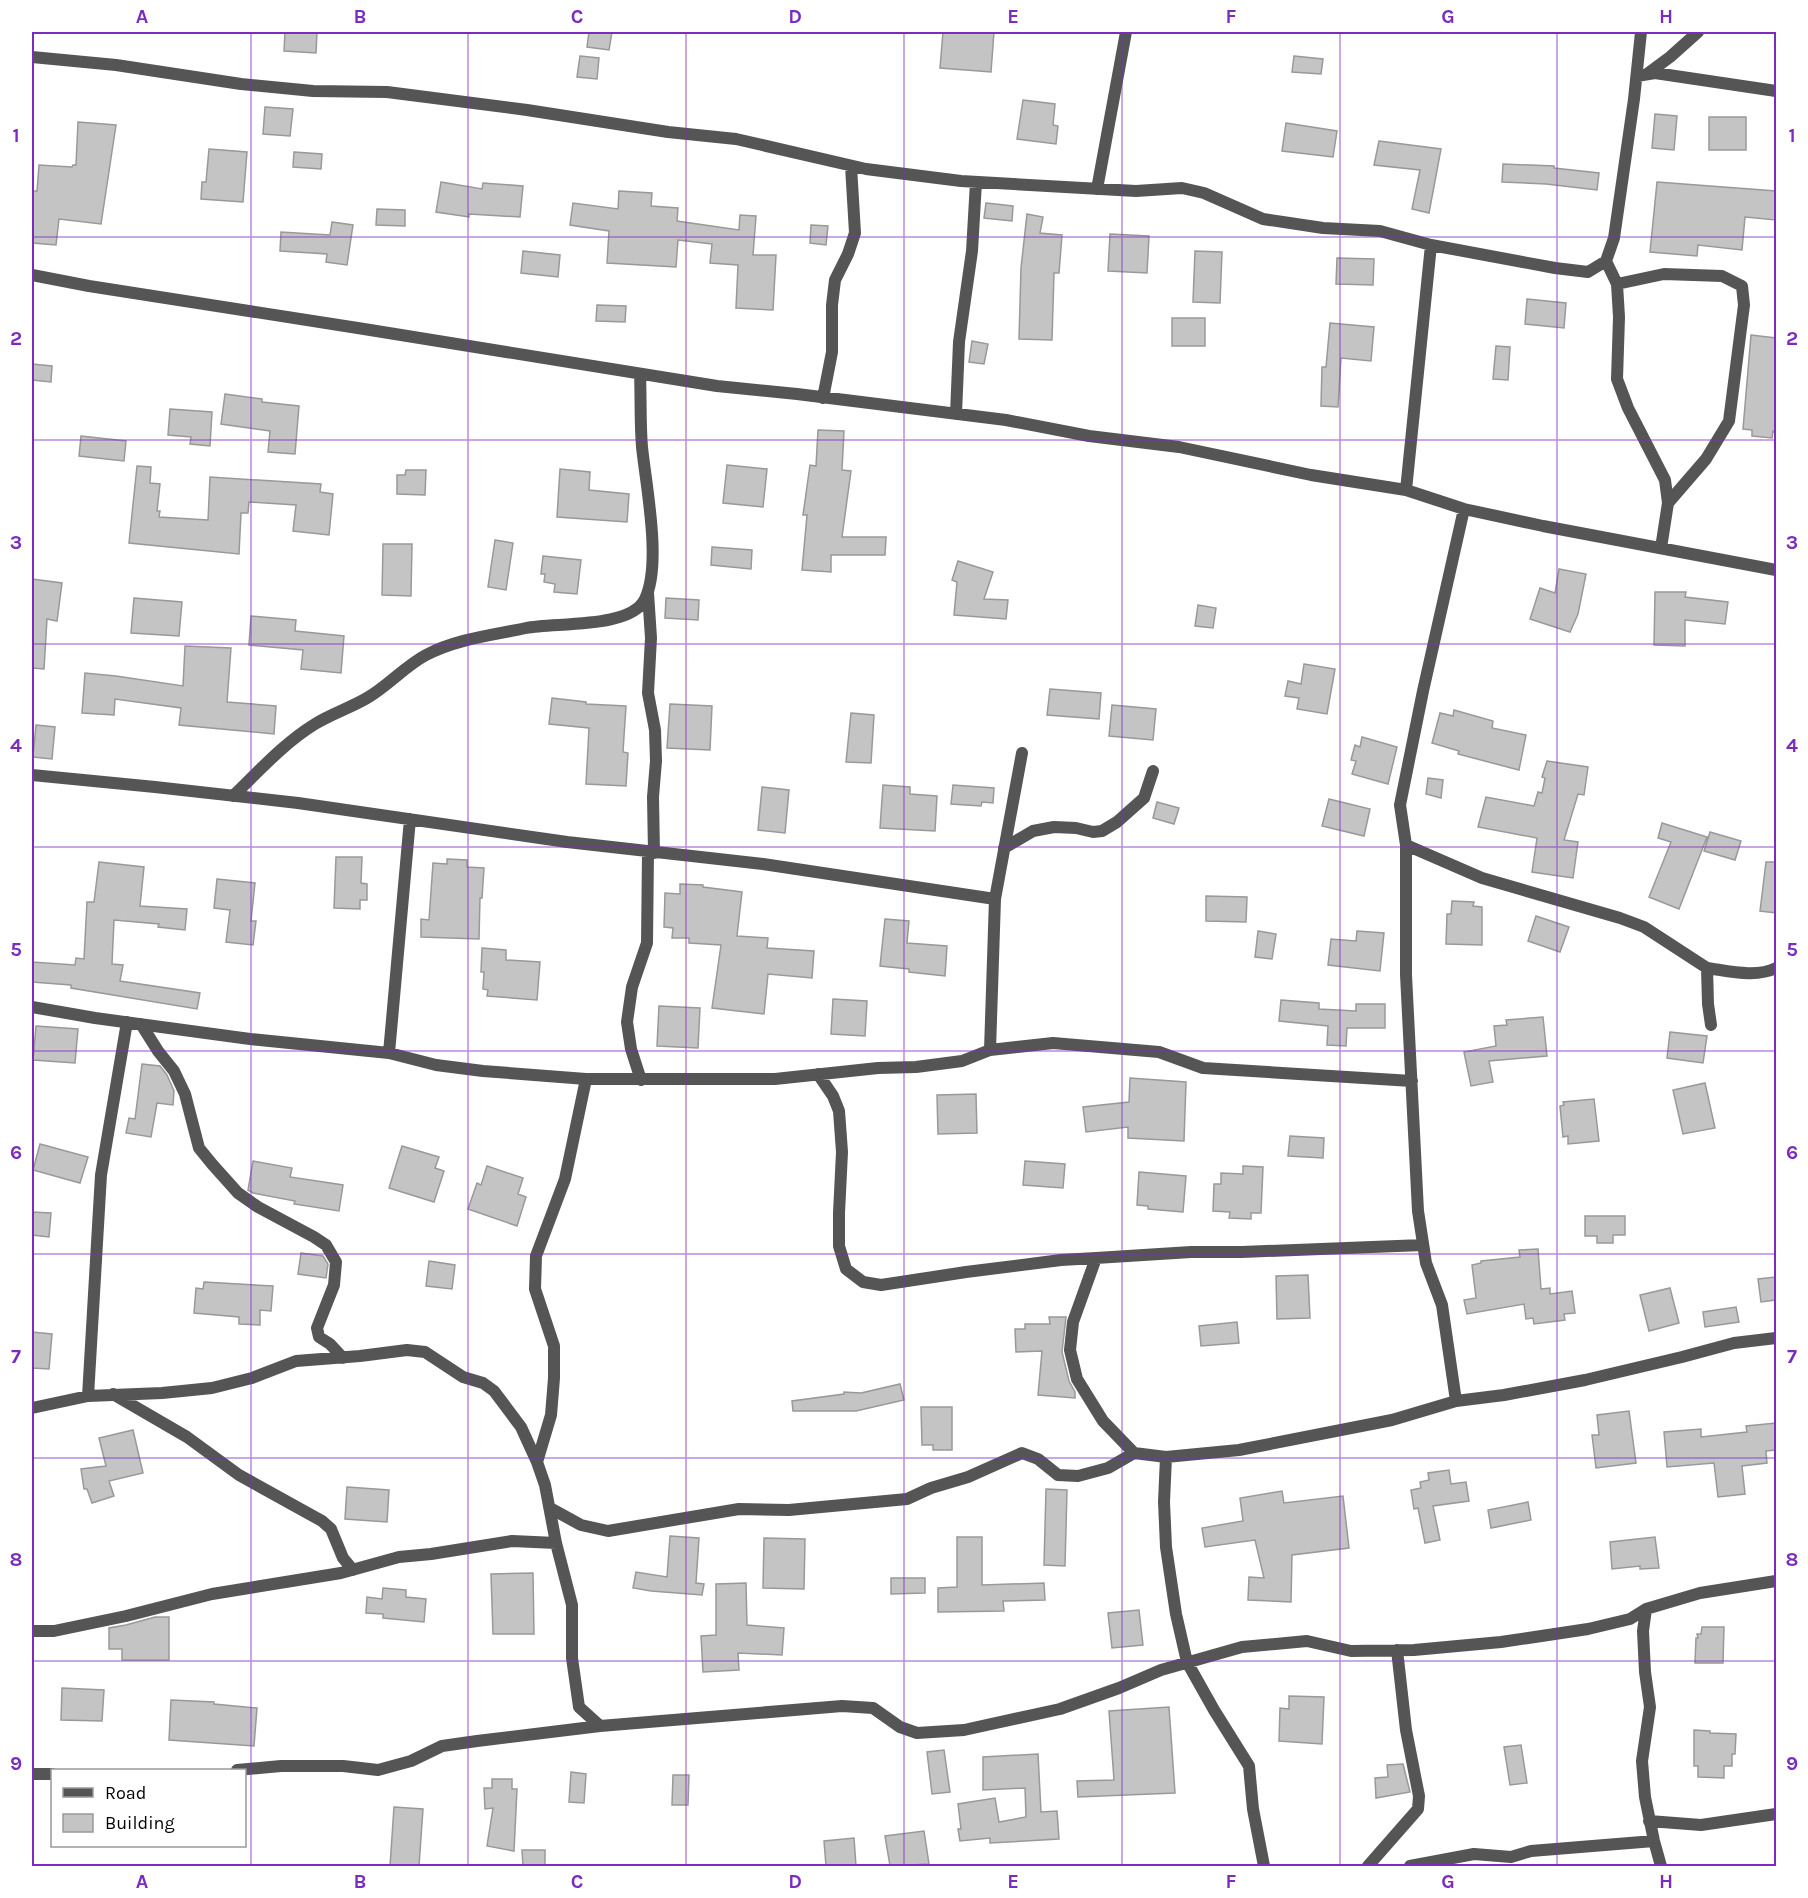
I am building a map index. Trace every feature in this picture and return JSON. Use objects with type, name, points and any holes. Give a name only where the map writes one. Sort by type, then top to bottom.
[{"type":"street","points":[[1096,189],[1126,32]]},
{"type":"street","points":[[32,57],[117,65],[241,84],[313,91],[387,92],[537,111],[668,132],[736,139],[878,171],[976,182],[1136,191],[1182,189],[1204,193],[1263,219],[1323,228],[1380,231],[1431,245],[1588,272],[1606,261],[1614,238],[1641,76],[1641,32]]},
{"type":"street","points":[[1641,76],[1670,57],[1698,32]]},
{"type":"street","points":[[1641,76],[1655,74],[1776,91]]},
{"type":"street","points":[[823,398],[832,352],[832,305],[835,280],[855,233],[851,166]]},
{"type":"street","points":[[956,414],[959,342],[972,251],[976,182]]},
{"type":"street","points":[[1406,490],[1431,245]]},
{"type":"street","points":[[1606,261],[1617,284],[1619,317],[1617,379],[1628,408],[1665,480],[1668,503],[1661,548]]},
{"type":"street","points":[[1617,284],[1664,274],[1722,276],[1742,286],[1744,305],[1729,421],[1706,459],[1668,503]]},
{"type":"street","points":[[32,275],[717,386],[1006,420],[1089,436],[1179,447],[1311,475],[1406,490],[1464,509],[1776,570]]},
{"type":"street","points":[[233,796],[277,753],[314,724],[368,697],[425,655],[472,639],[530,627],[572,625],[632,614],[644,602],[652,567],[642,444],[640,374]]},
{"type":"street","points":[[1456,1401],[1442,1305],[1426,1263],[1418,1211],[1406,975],[1406,844],[1400,806],[1464,509]]},
{"type":"street","points":[[641,1080],[631,1049],[627,1022],[632,987],[647,943],[656,761],[655,730],[648,693],[651,639],[648,591]]},
{"type":"street","points":[[990,1050],[995,899],[1022,753]]},
{"type":"street","points":[[1004,848],[1033,831],[1054,827],[1102,831],[1117,822],[1144,798],[1153,771]]},
{"type":"street","points":[[32,776],[298,803],[651,852],[763,864],[995,899]]},
{"type":"street","points":[[388,1053],[410,819]]},
{"type":"street","points":[[1406,844],[1482,878],[1644,927],[1707,968],[1739,972],[1768,972],[1776,968]]},
{"type":"street","points":[[1707,968],[1711,1025]]},
{"type":"street","points":[[32,1007],[250,1039],[388,1053],[436,1065],[586,1079],[775,1079],[878,1068],[916,1067],[962,1061],[990,1050],[1053,1043],[1159,1052],[1203,1068],[1412,1081]]},
{"type":"street","points":[[88,1396],[101,1175],[127,1022]]},
{"type":"street","points":[[141,1024],[174,1071],[185,1094],[199,1148],[212,1164],[238,1192],[258,1207],[326,1245],[336,1262],[334,1285],[317,1328],[319,1337],[330,1344],[343,1358]]},
{"type":"street","points":[[818,1074],[833,1096],[839,1111],[842,1152],[838,1213],[839,1246],[846,1269],[863,1282],[881,1285],[1061,1260],[1191,1252],[1423,1245]]},
{"type":"street","points":[[537,1462],[551,1415],[555,1378],[554,1346],[536,1289],[536,1256],[565,1179],[586,1079]]},
{"type":"street","points":[[1096,1258],[1073,1322],[1070,1350],[1077,1379],[1087,1396],[1103,1421],[1134,1453]]},
{"type":"street","points":[[550,1508],[581,1525],[608,1531],[740,1509],[789,1510],[907,1499],[931,1488],[968,1477],[1022,1453],[1038,1459],[1058,1475],[1078,1476],[1108,1468],[1134,1453],[1166,1457],[1239,1450],[1392,1420],[1456,1401],[1585,1380],[1734,1343],[1776,1338]]},
{"type":"street","points":[[32,1408],[88,1396],[212,1388],[252,1378],[296,1361],[407,1350],[424,1352],[463,1377],[483,1383],[494,1391],[521,1427],[545,1485],[556,1543],[572,1605],[572,1658],[579,1707],[600,1726]]},
{"type":"street","points":[[112,1394],[187,1437],[239,1475],[322,1521],[331,1529],[343,1558],[353,1570]]},
{"type":"street","points":[[1166,1457],[1164,1502],[1166,1547],[1176,1614],[1187,1662],[1249,1766],[1252,1809],[1264,1866]]},
{"type":"street","points":[[32,1631],[54,1631],[126,1616],[212,1594],[341,1573],[399,1557],[512,1541],[556,1543]]},
{"type":"street","points":[[246,1769],[281,1766],[343,1766],[378,1770],[411,1761],[442,1746],[600,1726],[842,1706],[873,1708],[900,1727],[917,1733],[964,1730],[1060,1709],[1161,1670],[1242,1647],[1307,1641],[1351,1651],[1501,1642],[1588,1629],[1630,1619],[1646,1609],[1700,1593],[1776,1581]]},
{"type":"street","points":[[1646,1609],[1643,1631],[1650,1707],[1642,1761],[1649,1821],[1661,1866]]},
{"type":"street","points":[[1368,1866],[1418,1809],[1419,1796],[1406,1730],[1397,1650]]},
{"type":"street","points":[[32,1774],[51,1774]]},
{"type":"street","points":[[1649,1821],[1701,1825],[1776,1814]]},
{"type":"street","points":[[1410,1866],[1453,1860],[1474,1854],[1511,1857],[1531,1851],[1654,1841]]},
{"type":"building","points":[[285,32],[317,32],[316,53],[284,51]]},
{"type":"building","points":[[589,32],[612,32],[609,50],[587,47]]},
{"type":"building","points":[[943,32],[994,32],[991,72],[940,68]]},
{"type":"building","points":[[580,56],[599,58],[597,79],[577,77]]},
{"type":"building","points":[[1294,56],[1323,59],[1321,74],[1292,72]]},
{"type":"building","points":[[1023,100],[1055,104],[1053,125],[1058,126],[1056,144],[1017,139]]},
{"type":"building","points":[[265,107],[293,109],[290,136],[263,134]]},
{"type":"building","points":[[1655,114],[1677,116],[1674,150],[1652,148]]},
{"type":"building","points":[[1709,117],[1746,117],[1746,150],[1709,150]]},
{"type":"building","points":[[78,122],[116,125],[101,224],[59,219],[56,245],[32,243],[32,191],[37,191],[39,165],[72,167],[76,165]]},
{"type":"building","points":[[1286,123],[1337,131],[1333,157],[1282,151]]},
{"type":"building","points":[[1379,141],[1441,149],[1429,213],[1412,209],[1420,170],[1374,165]]},
{"type":"building","points":[[209,149],[247,152],[243,202],[201,199],[202,182],[206,182]]},
{"type":"building","points":[[294,152],[322,154],[321,169],[293,167]]},
{"type":"building","points":[[1503,164],[1554,166],[1554,168],[1599,173],[1597,190],[1502,182]]},
{"type":"building","points":[[441,182],[482,189],[483,183],[523,186],[520,217],[469,214],[469,217],[436,212]]},
{"type":"building","points":[[1657,182],[1776,191],[1776,220],[1745,217],[1742,250],[1698,245],[1697,256],[1650,252]]},
{"type":"building","points":[[619,191],[652,193],[651,206],[678,208],[677,221],[739,230],[740,215],[756,216],[753,255],[776,255],[773,310],[736,308],[738,265],[710,263],[712,244],[678,240],[676,267],[607,263],[609,231],[570,225],[573,203],[618,209]]},
{"type":"building","points":[[986,203],[1013,206],[1012,221],[984,218]]},
{"type":"building","points":[[377,209],[405,210],[405,226],[376,225]]},
{"type":"building","points":[[1027,214],[1043,217],[1040,233],[1062,235],[1059,273],[1054,273],[1052,340],[1019,339],[1021,268]]},
{"type":"building","points":[[332,222],[353,225],[347,265],[326,262],[327,254],[280,251],[281,232],[330,235]]},
{"type":"building","points":[[811,225],[828,226],[826,245],[810,243]]},
{"type":"building","points":[[1110,234],[1149,236],[1147,273],[1108,271]]},
{"type":"building","points":[[523,251],[560,255],[558,277],[521,273]]},
{"type":"building","points":[[1195,251],[1222,252],[1220,303],[1193,302]]},
{"type":"building","points":[[1337,258],[1374,259],[1373,285],[1336,284]]},
{"type":"building","points":[[1527,299],[1566,303],[1564,328],[1525,324]]},
{"type":"building","points":[[597,305],[626,306],[625,322],[596,321]]},
{"type":"building","points":[[1172,318],[1205,318],[1205,346],[1172,346]]},
{"type":"building","points":[[1330,323],[1374,327],[1371,361],[1341,358],[1338,407],[1321,406],[1322,367],[1326,367]]},
{"type":"building","points":[[1751,335],[1776,338],[1776,432],[1773,431],[1772,438],[1752,436],[1752,430],[1743,429]]},
{"type":"building","points":[[972,341],[988,344],[984,364],[969,362]]},
{"type":"building","points":[[1496,346],[1510,347],[1508,380],[1493,379]]},
{"type":"building","points":[[32,364],[52,366],[51,382],[32,380]]},
{"type":"building","points":[[225,394],[262,399],[262,402],[299,406],[295,454],[268,452],[270,431],[221,424]]},
{"type":"building","points":[[170,409],[212,412],[210,446],[190,444],[191,437],[168,435]]},
{"type":"building","points":[[818,430],[844,431],[842,470],[851,471],[842,537],[886,537],[885,555],[831,555],[831,572],[802,570],[807,515],[803,515],[810,465],[816,466]]},
{"type":"building","points":[[81,436],[126,441],[124,461],[79,456]]},
{"type":"building","points":[[727,465],[767,469],[763,507],[723,503]]},
{"type":"building","points":[[137,466],[151,467],[150,483],[160,484],[157,511],[160,511],[159,517],[208,520],[210,477],[321,484],[320,492],[333,494],[329,535],[293,531],[296,505],[249,502],[248,513],[241,513],[239,554],[129,543]]},
{"type":"building","points":[[560,469],[590,472],[589,490],[629,494],[627,522],[557,517]]},
{"type":"building","points":[[406,470],[426,470],[425,495],[397,494],[397,475],[405,475]]},
{"type":"building","points":[[495,540],[513,543],[506,590],[488,587]]},
{"type":"building","points":[[383,544],[412,544],[411,596],[382,595]]},
{"type":"building","points":[[712,547],[752,550],[751,569],[711,565]]},
{"type":"building","points":[[543,556],[581,560],[577,594],[554,592],[555,584],[544,582],[545,574],[541,574]]},
{"type":"building","points":[[958,561],[993,572],[984,599],[1008,600],[1006,619],[954,615],[957,582],[952,580]]},
{"type":"building","points":[[1559,569],[1586,574],[1578,614],[1570,632],[1530,619],[1540,588],[1555,593]]},
{"type":"building","points":[[32,579],[62,583],[57,621],[47,619],[44,669],[32,668]]},
{"type":"building","points":[[1655,592],[1686,592],[1685,597],[1728,602],[1725,624],[1685,620],[1685,646],[1654,645]]},
{"type":"building","points":[[134,598],[182,602],[179,636],[131,633]]},
{"type":"building","points":[[666,598],[699,600],[698,620],[665,618]]},
{"type":"building","points":[[1198,605],[1216,608],[1213,628],[1195,626]]},
{"type":"building","points":[[251,616],[296,620],[295,631],[344,636],[341,673],[301,669],[303,650],[249,645]]},
{"type":"building","points":[[185,646],[231,648],[227,702],[276,706],[274,734],[179,725],[181,708],[115,699],[114,715],[82,713],[85,673],[183,686]]},
{"type":"building","points":[[1304,664],[1335,669],[1327,714],[1297,709],[1299,698],[1285,696],[1288,681],[1301,684]]},
{"type":"building","points":[[1050,689],[1101,693],[1099,719],[1047,715]]},
{"type":"building","points":[[552,698],[586,702],[586,704],[626,706],[623,752],[628,753],[626,786],[586,784],[589,728],[549,724]]},
{"type":"building","points":[[670,704],[712,706],[710,750],[667,748]]},
{"type":"building","points":[[1112,705],[1156,709],[1153,740],[1109,736]]},
{"type":"building","points":[[1454,710],[1493,721],[1492,728],[1526,735],[1519,770],[1458,754],[1459,751],[1432,743],[1440,713],[1453,716]]},
{"type":"building","points":[[851,713],[874,715],[871,763],[846,762]]},
{"type":"building","points":[[36,725],[55,727],[52,759],[33,757]]},
{"type":"building","points":[[1362,737],[1397,747],[1388,784],[1352,774],[1356,761],[1351,760],[1355,745],[1360,747]]},
{"type":"building","points":[[1547,761],[1588,767],[1584,795],[1578,794],[1564,840],[1578,842],[1573,878],[1532,872],[1537,838],[1478,827],[1486,797],[1534,806],[1538,792],[1542,793],[1545,778],[1542,777]]},
{"type":"building","points":[[1428,778],[1443,780],[1441,798],[1426,794]]},
{"type":"building","points":[[883,785],[910,787],[910,794],[937,796],[935,831],[880,828]]},
{"type":"building","points":[[953,785],[994,788],[993,803],[982,802],[981,806],[951,804]]},
{"type":"building","points":[[762,787],[789,790],[785,833],[758,830]]},
{"type":"building","points":[[1329,799],[1370,809],[1364,836],[1322,826]]},
{"type":"building","points":[[1157,802],[1179,808],[1174,824],[1153,818]]},
{"type":"building","points":[[1662,823],[1707,837],[1679,909],[1649,897],[1671,842],[1658,838]]},
{"type":"building","points":[[1710,832],[1741,841],[1735,860],[1704,851]]},
{"type":"building","points":[[336,857],[362,857],[361,883],[367,884],[367,900],[360,900],[360,909],[334,908]]},
{"type":"building","points":[[447,859],[467,860],[467,867],[484,868],[482,898],[480,898],[479,939],[421,937],[421,919],[429,920],[433,863],[447,864]]},
{"type":"building","points":[[99,862],[144,867],[140,906],[187,909],[185,930],[158,927],[159,924],[114,920],[112,964],[123,965],[120,981],[200,993],[197,1009],[71,988],[71,985],[32,982],[32,962],[75,965],[76,958],[84,959],[87,902],[94,902]]},
{"type":"building","points":[[1766,862],[1776,862],[1776,913],[1760,911]]},
{"type":"building","points":[[217,879],[255,883],[251,921],[256,921],[253,945],[226,942],[230,910],[214,908]]},
{"type":"building","points":[[680,884],[703,885],[703,887],[742,892],[737,936],[768,938],[767,948],[814,951],[812,978],[768,974],[764,1014],[712,1008],[721,945],[689,943],[689,938],[672,938],[673,928],[664,927],[665,893],[680,894]]},
{"type":"building","points":[[1206,896],[1247,897],[1246,922],[1206,921]]},
{"type":"building","points":[[1452,901],[1474,902],[1473,906],[1482,907],[1482,945],[1446,944],[1447,914],[1451,914]]},
{"type":"building","points":[[1536,916],[1569,927],[1560,952],[1528,941]]},
{"type":"building","points":[[885,919],[909,921],[907,943],[947,946],[945,976],[880,966]]},
{"type":"building","points":[[1258,931],[1276,934],[1272,959],[1255,957]]},
{"type":"building","points":[[1357,931],[1384,933],[1380,971],[1328,965],[1331,939],[1356,941]]},
{"type":"building","points":[[482,948],[506,950],[506,960],[540,962],[537,1000],[487,996],[488,990],[483,989],[484,972],[481,972]]},
{"type":"building","points":[[833,999],[867,1001],[865,1036],[831,1034]]},
{"type":"building","points":[[1281,1000],[1319,1003],[1319,1009],[1356,1011],[1356,1004],[1385,1004],[1385,1028],[1347,1028],[1346,1046],[1327,1045],[1328,1026],[1279,1021]]},
{"type":"building","points":[[659,1006],[700,1008],[698,1048],[657,1046]]},
{"type":"building","points":[[1543,1017],[1547,1056],[1489,1061],[1493,1082],[1471,1086],[1464,1052],[1496,1046],[1494,1026],[1507,1025],[1506,1020]]},
{"type":"building","points":[[36,1026],[78,1029],[75,1063],[33,1060]]},
{"type":"building","points":[[1670,1032],[1707,1036],[1703,1063],[1667,1058]]},
{"type":"building","points":[[142,1064],[160,1066],[174,1091],[173,1105],[157,1103],[151,1137],[126,1133],[129,1118],[135,1119]]},
{"type":"building","points":[[1130,1078],[1186,1082],[1184,1141],[1128,1138],[1128,1127],[1086,1132],[1083,1107],[1129,1102]]},
{"type":"building","points":[[1705,1083],[1715,1128],[1683,1134],[1673,1090]]},
{"type":"building","points":[[976,1094],[977,1133],[938,1134],[937,1095]]},
{"type":"building","points":[[1594,1099],[1599,1141],[1568,1144],[1568,1136],[1563,1137],[1560,1106],[1564,1105],[1563,1102]]},
{"type":"building","points":[[1290,1136],[1324,1138],[1323,1158],[1288,1156]]},
{"type":"building","points":[[40,1144],[88,1157],[80,1183],[33,1170]]},
{"type":"building","points":[[402,1146],[439,1157],[435,1168],[444,1171],[434,1202],[389,1188]]},
{"type":"building","points":[[253,1161],[292,1168],[290,1177],[343,1185],[339,1211],[294,1204],[295,1201],[253,1193],[248,1190]]},
{"type":"building","points":[[1025,1161],[1065,1164],[1063,1188],[1023,1185]]},
{"type":"building","points":[[487,1166],[523,1178],[518,1194],[526,1197],[517,1226],[468,1209],[477,1183],[481,1185]]},
{"type":"building","points":[[1243,1166],[1263,1167],[1261,1213],[1251,1213],[1251,1219],[1229,1218],[1230,1212],[1213,1211],[1214,1184],[1221,1184],[1221,1173],[1243,1174]]},
{"type":"building","points":[[1139,1172],[1186,1176],[1183,1212],[1148,1209],[1148,1206],[1137,1205]]},
{"type":"building","points":[[32,1212],[51,1213],[49,1237],[32,1235]]},
{"type":"building","points":[[1585,1216],[1625,1216],[1625,1235],[1613,1235],[1613,1243],[1597,1243],[1597,1236],[1585,1236]]},
{"type":"building","points":[[1538,1249],[1541,1289],[1550,1288],[1550,1294],[1572,1291],[1575,1313],[1564,1314],[1565,1320],[1534,1324],[1533,1318],[1526,1319],[1524,1304],[1467,1314],[1464,1300],[1476,1298],[1472,1265],[1481,1263],[1481,1261],[1520,1257],[1519,1250]]},
{"type":"building","points":[[301,1253],[323,1256],[328,1264],[326,1278],[298,1274]]},
{"type":"building","points":[[429,1261],[455,1265],[452,1289],[426,1286]]},
{"type":"building","points":[[1308,1275],[1310,1318],[1277,1319],[1276,1276]]},
{"type":"building","points":[[1776,1277],[1776,1300],[1761,1302],[1758,1279]]},
{"type":"building","points":[[204,1282],[273,1286],[271,1311],[260,1310],[260,1325],[239,1324],[239,1317],[194,1313],[196,1288],[203,1289]]},
{"type":"building","points":[[1670,1288],[1679,1323],[1649,1331],[1640,1295]]},
{"type":"building","points":[[1736,1307],[1739,1322],[1705,1327],[1703,1312]]},
{"type":"building","points":[[1049,1317],[1066,1317],[1062,1352],[1075,1398],[1038,1395],[1042,1351],[1016,1352],[1015,1329],[1025,1329],[1025,1324],[1050,1324]]},
{"type":"building","points":[[1237,1322],[1239,1343],[1201,1346],[1199,1326]]},
{"type":"building","points":[[32,1332],[52,1334],[49,1369],[32,1368]]},
{"type":"building","points":[[900,1384],[904,1400],[856,1411],[793,1411],[792,1401],[844,1394],[844,1392],[861,1393]]},
{"type":"building","points":[[921,1407],[952,1407],[952,1450],[933,1450],[933,1445],[922,1445]]},
{"type":"building","points":[[1629,1411],[1636,1463],[1596,1468],[1592,1435],[1599,1435],[1597,1415]]},
{"type":"building","points":[[1776,1423],[1776,1450],[1766,1451],[1767,1463],[1742,1466],[1745,1494],[1718,1497],[1714,1463],[1667,1467],[1664,1432],[1701,1429],[1701,1437],[1747,1432],[1746,1426]]},
{"type":"building","points":[[133,1430],[143,1473],[109,1481],[114,1496],[92,1503],[87,1489],[84,1489],[81,1469],[106,1466],[99,1438]]},
{"type":"building","points":[[1449,1470],[1451,1484],[1466,1482],[1469,1501],[1433,1506],[1440,1540],[1425,1543],[1418,1508],[1414,1509],[1411,1490],[1421,1488],[1420,1482],[1429,1480],[1428,1473]]},
{"type":"building","points":[[347,1487],[389,1490],[387,1522],[345,1519]]},
{"type":"building","points":[[1046,1489],[1067,1490],[1065,1566],[1044,1565]]},
{"type":"building","points":[[1282,1491],[1284,1503],[1343,1496],[1349,1548],[1292,1555],[1291,1602],[1248,1600],[1249,1577],[1264,1578],[1255,1540],[1205,1547],[1202,1528],[1243,1521],[1240,1498]]},
{"type":"building","points":[[1528,1502],[1531,1520],[1491,1528],[1488,1510]]},
{"type":"building","points":[[670,1536],[699,1538],[696,1583],[704,1584],[702,1595],[633,1588],[636,1572],[667,1577]]},
{"type":"building","points":[[957,1537],[982,1537],[982,1585],[1044,1583],[1045,1600],[1003,1601],[1004,1611],[938,1612],[938,1588],[957,1587]]},
{"type":"building","points":[[1655,1537],[1659,1568],[1640,1569],[1640,1566],[1612,1569],[1610,1542]]},
{"type":"building","points":[[764,1538],[805,1539],[804,1589],[763,1588]]},
{"type":"building","points":[[533,1573],[534,1634],[493,1634],[491,1574]]},
{"type":"building","points":[[891,1578],[925,1578],[925,1593],[891,1594]]},
{"type":"building","points":[[746,1583],[747,1625],[784,1628],[782,1655],[738,1653],[739,1670],[703,1672],[701,1636],[716,1635],[716,1584]]},
{"type":"building","points":[[383,1588],[406,1590],[406,1597],[426,1599],[424,1622],[383,1618],[383,1614],[366,1613],[367,1597],[382,1599]]},
{"type":"building","points":[[1139,1610],[1143,1645],[1112,1648],[1108,1613]]},
{"type":"building","points":[[155,1617],[169,1617],[169,1660],[122,1660],[122,1649],[109,1649],[109,1628]]},
{"type":"building","points":[[1702,1627],[1724,1627],[1723,1663],[1695,1663],[1696,1638],[1698,1638],[1697,1634],[1701,1634]]},
{"type":"building","points":[[62,1688],[104,1690],[102,1721],[61,1720]]},
{"type":"building","points":[[1289,1696],[1324,1697],[1322,1744],[1279,1741],[1280,1708],[1289,1709]]},
{"type":"building","points":[[171,1700],[214,1702],[214,1704],[257,1708],[254,1746],[169,1740]]},
{"type":"building","points":[[1169,1707],[1175,1793],[1078,1797],[1077,1781],[1114,1780],[1109,1711]]},
{"type":"building","points":[[1694,1730],[1736,1734],[1732,1766],[1724,1766],[1724,1778],[1698,1777],[1698,1766],[1694,1766]]},
{"type":"building","points":[[1521,1745],[1527,1783],[1510,1785],[1504,1747]]},
{"type":"building","points":[[944,1750],[950,1792],[932,1794],[927,1752]]},
{"type":"building","points":[[1038,1754],[1041,1812],[1057,1811],[1059,1839],[990,1843],[990,1838],[960,1841],[958,1804],[995,1798],[999,1822],[1026,1817],[1025,1788],[983,1790],[983,1757]]},
{"type":"building","points":[[1403,1764],[1410,1792],[1376,1798],[1375,1778],[1388,1777],[1387,1765]]},
{"type":"building","points":[[571,1772],[586,1774],[584,1803],[569,1802]]},
{"type":"building","points":[[673,1775],[689,1775],[688,1805],[672,1805]]},
{"type":"building","points":[[492,1779],[512,1779],[512,1789],[517,1789],[514,1851],[487,1846],[493,1808],[485,1809],[484,1788],[492,1788]]},
{"type":"building","points":[[394,1807],[423,1809],[419,1866],[390,1866]]},
{"type":"building","points":[[924,1831],[929,1864],[890,1866],[885,1836]]},
{"type":"building","points":[[854,1838],[856,1866],[826,1866],[824,1841]]},
{"type":"building","points":[[522,1850],[545,1850],[545,1866],[523,1866]]}]
